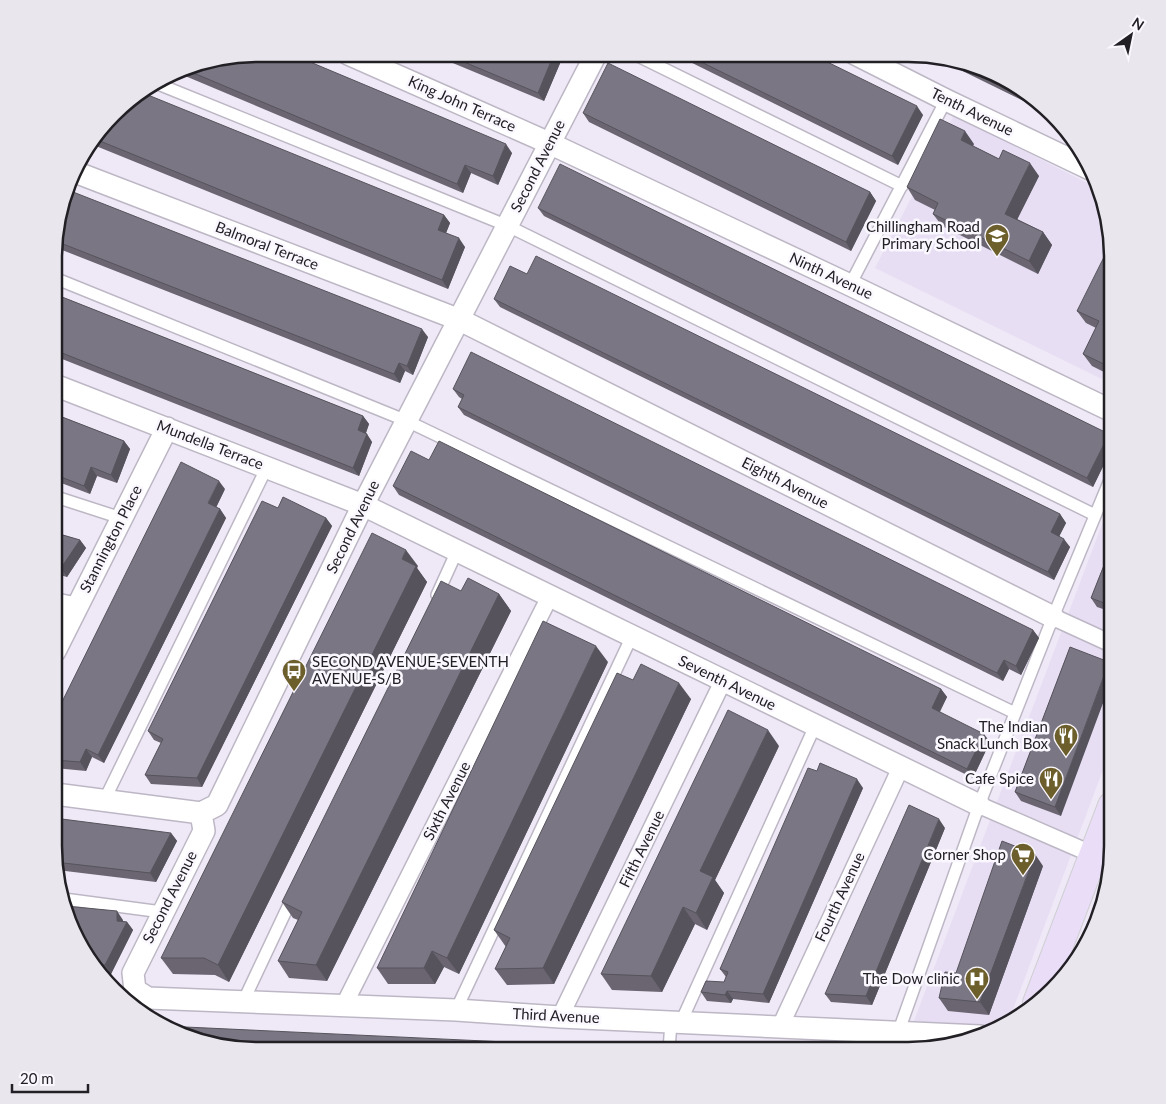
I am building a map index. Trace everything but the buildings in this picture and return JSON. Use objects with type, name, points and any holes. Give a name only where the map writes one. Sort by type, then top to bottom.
[{"type":"main road","points":[[1043,987],[1104,832]]},
{"type":"street","name":"King John Terrace","points":[[366,62],[549,143]]},
{"type":"street","name":"Second Avenue","points":[[131,993],[133,973],[204,831],[201,813],[217,805],[363,505],[592,62]]},
{"type":"street","name":"Tenth Avenue","points":[[871,62],[1079,164]]},
{"type":"street","name":"Ninth Avenue","points":[[549,143],[1104,407]]},
{"type":"street","name":"Balmoral Terrace","points":[[82,175],[460,320]]},
{"type":"street","name":"Eighth Avenue","points":[[460,320],[1053,617],[1104,640]]},
{"type":"street","name":"Mundella Terrace","points":[[62,388],[363,505]]},
{"type":"street","name":"Stannington Place","points":[[62,622],[66,606],[121,518],[167,428]]},
{"type":"street","name":"Seventh Avenue","points":[[363,505],[979,805],[1094,855]]},
{"type":"street","name":"Sixth Avenue","points":[[343,1007],[550,596]]},
{"type":"street","name":"Fifth Avenue","points":[[560,1017],[723,681]]},
{"type":"street","name":"Fourth Avenue","points":[[780,1027],[901,767]]},
{"type":"street","points":[[62,795],[201,813]]},
{"type":"street","name":"Third Avenue","points":[[131,993],[148,998],[456,1010],[560,1017],[780,1027],[895,1041],[946,1038]]},
{"type":"lane","points":[[650,62],[902,186]]},
{"type":"lane","points":[[165,87],[508,226],[1095,515]]},
{"type":"lane","points":[[850,285],[946,100]]},
{"type":"lane","points":[[62,281],[407,421],[1015,713]]},
{"type":"lane","points":[[104,801],[266,467]]},
{"type":"lane","points":[[895,1041],[979,805],[1104,494]]},
{"type":"lane","points":[[62,498],[121,518]]},
{"type":"lane","points":[[432,605],[457,551]]},
{"type":"lane","points":[[456,1010],[632,636]]},
{"type":"lane","points":[[671,1042],[676,1022],[815,726]]},
{"type":"lane","points":[[243,1002],[298,885]]},
{"type":"lane","points":[[70,900],[162,912]]},
{"type":"shaded area","name":"Chillingham Road Primary School","points":[[954,115],[1089,184],[1100,220],[1104,258],[1104,380],[875,268]]},
{"type":"shaded area","points":[[1104,519],[1104,767],[1012,1011],[983,1027],[958,1035],[933,1040],[906,1042]]},
{"type":"place","name":"Chillingham Road Primary School","points":[[997,257]]},
{"type":"place","name":"SECOND AVENUE-SEVENTH AVENUE-S/B","points":[[294,692]]},
{"type":"place","name":"The Indian Snack Lunch Box","points":[[1066,757]]},
{"type":"place","name":"Cafe Spice","points":[[1051,800]]},
{"type":"place","name":"Corner Shop","points":[[1023,876]]},
{"type":"place","name":"The Dow clinic","points":[[977,1000]]}]
